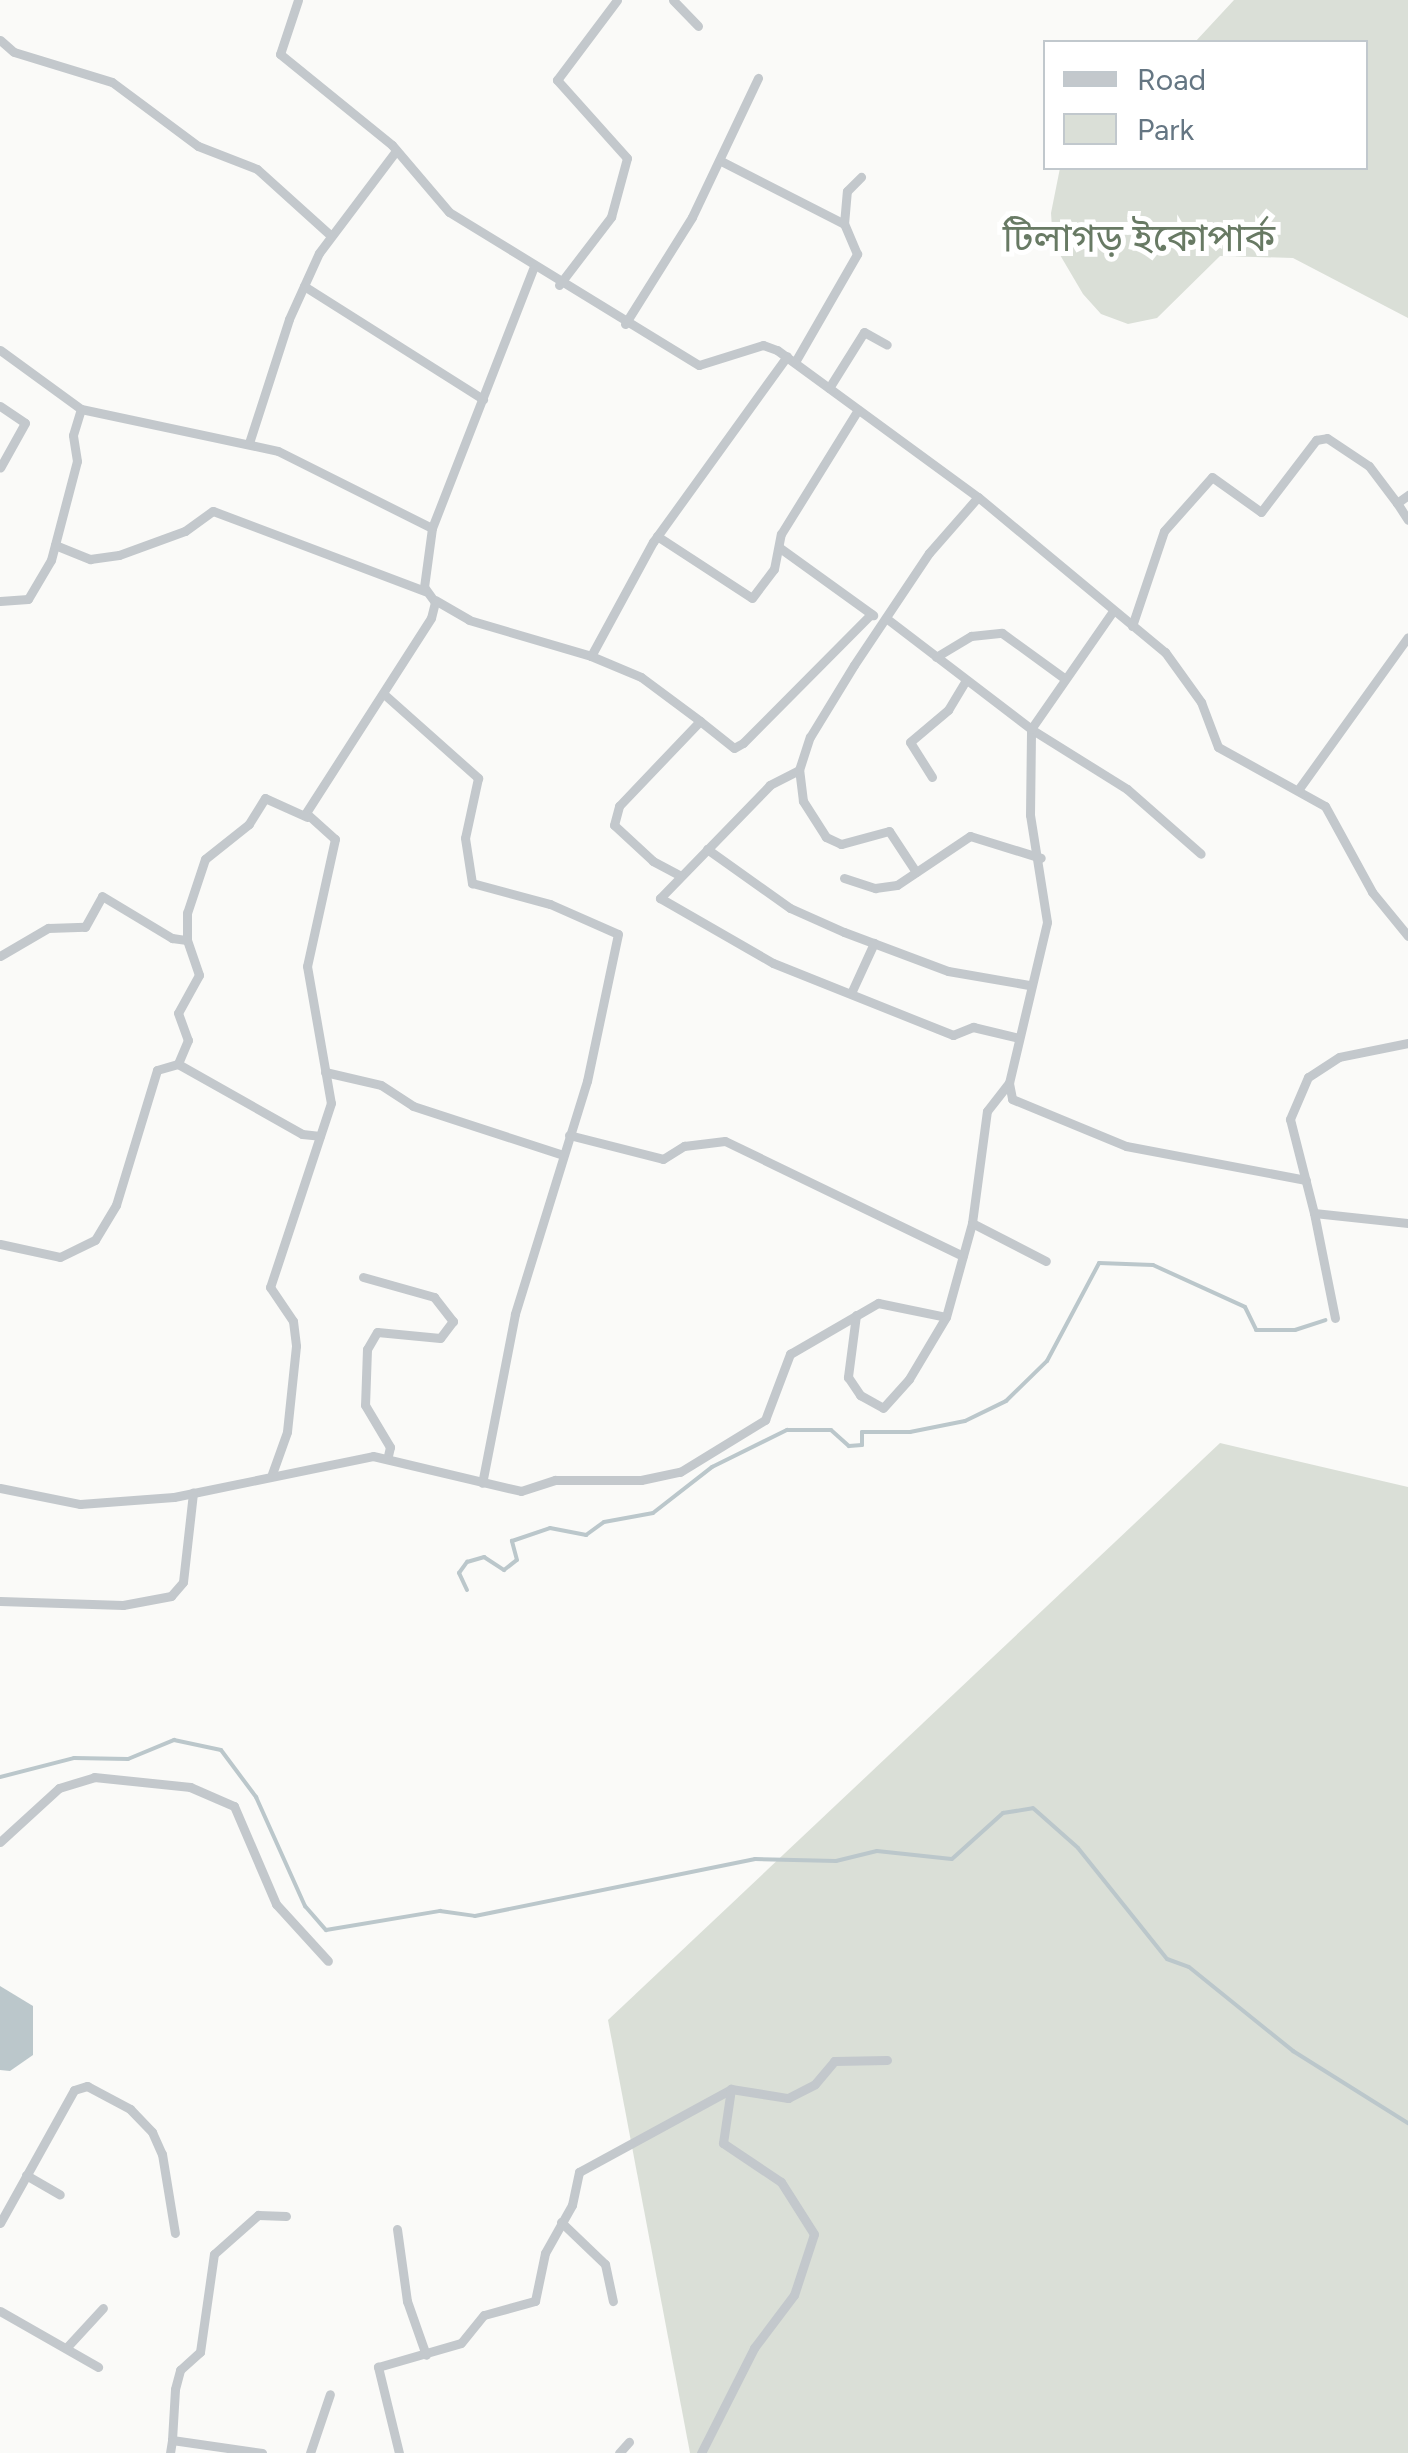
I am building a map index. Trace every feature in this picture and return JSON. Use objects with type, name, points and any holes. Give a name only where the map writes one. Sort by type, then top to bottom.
[{"type":"street","points":[[298,0],[280,54],[396,151],[448,212],[559,285],[698,364],[763,345],[791,359],[978,497],[1165,652],[1201,702],[1218,747],[1325,806],[1342,829],[1372,892],[1408,936]]},
{"type":"street","points":[[559,285],[611,217],[627,158],[557,80],[617,0]]},
{"type":"street","points":[[673,0],[698,26]]},
{"type":"street","points":[[0,40],[14,52],[112,82],[198,146],[257,169],[330,235]]},
{"type":"street","points":[[624,324],[721,161],[758,78]]},
{"type":"street","points":[[249,443],[304,286],[330,235],[396,151]]},
{"type":"street","points":[[721,161],[844,224]]},
{"type":"street","points":[[592,656],[657,536],[791,359],[857,254],[844,224],[847,192],[861,177]]},
{"type":"street","points":[[425,590],[432,528],[534,269]]},
{"type":"street","points":[[304,286],[482,399]]},
{"type":"street","points":[[829,388],[864,332],[887,346]]},
{"type":"street","points":[[0,350],[81,409],[249,443],[432,528]]},
{"type":"street","points":[[0,406],[25,423],[0,468]]},
{"type":"street","points":[[0,601],[28,599],[55,545],[77,461],[73,435],[81,409]]},
{"type":"street","points":[[657,536],[752,598],[780,548],[781,534],[858,410]]},
{"type":"street","points":[[1132,626],[1164,531],[1212,477],[1261,512],[1316,440],[1327,438],[1369,466],[1408,520]]},
{"type":"street","points":[[1396,504],[1408,496]]},
{"type":"street","points":[[916,872],[889,831],[842,844],[826,837],[803,801],[799,770],[810,737],[885,620],[929,553],[978,497]]},
{"type":"street","points":[[55,545],[90,559],[119,555],[185,532],[213,511],[425,590],[470,620],[592,656],[642,677],[734,748],[871,614]]},
{"type":"street","points":[[780,548],[936,657],[1030,730],[1100,769],[1201,854]]},
{"type":"street","points":[[307,818],[308,804],[385,695],[432,618],[434,599]]},
{"type":"street","points":[[1113,611],[1030,730],[1030,814],[1041,858],[1047,922],[1029,985],[1009,1084],[1012,1100],[1126,1146],[1306,1180]]},
{"type":"street","points":[[936,657],[971,636],[1002,633],[1064,678]]},
{"type":"street","points":[[1298,790],[1408,637]]},
{"type":"street","points":[[932,778],[910,742],[948,710],[966,680]]},
{"type":"street","points":[[385,695],[478,778],[465,838],[472,883],[550,904],[618,934],[588,1081],[515,1314],[482,1484]]},
{"type":"street","points":[[681,876],[634,845],[614,825],[615,816],[700,722]]},
{"type":"street","points":[[799,770],[770,785],[660,898],[773,962],[953,1035],[973,1027],[1019,1038]]},
{"type":"street","points":[[178,1064],[188,1040],[178,1013],[199,975],[186,940],[187,913],[205,859],[250,824],[265,798],[307,818],[335,839],[308,966],[331,1103],[270,1287],[293,1320],[296,1346],[287,1432],[272,1474]]},
{"type":"street","points":[[844,878],[875,888],[916,872],[970,836],[1041,858]]},
{"type":"street","points":[[708,848],[790,908],[948,972],[1029,985]]},
{"type":"street","points":[[0,956],[48,928],[85,927],[102,896],[172,938],[186,940]]},
{"type":"street","points":[[852,991],[874,943]]},
{"type":"street","points":[[1335,1318],[1290,1119],[1308,1077],[1339,1057],[1408,1043]]},
{"type":"street","points":[[0,1244],[60,1257],[95,1240],[116,1205],[157,1070],[178,1064],[302,1134],[320,1136]]},
{"type":"street","points":[[325,1072],[387,1087],[413,1106],[562,1156]]},
{"type":"street","points":[[856,1316],[848,1377],[860,1396],[883,1408],[909,1380],[946,1317],[972,1223],[986,1110],[1009,1084]]},
{"type":"street","points":[[569,1135],[664,1158],[684,1146],[725,1141],[963,1256]]},
{"type":"street","points":[[1314,1212],[1408,1223]]},
{"type":"street","points":[[972,1223],[1046,1261]]},
{"type":"street","points":[[363,1277],[434,1297],[453,1321],[440,1338],[377,1332],[368,1349],[365,1405],[390,1447],[388,1456]]},
{"type":"street","points":[[0,1488],[80,1504],[193,1493],[272,1474],[388,1456],[482,1484],[521,1490],[556,1480],[642,1480],[680,1472],[765,1420],[790,1354],[878,1302],[946,1317]]},
{"type":"street","points":[[0,1600],[123,1605],[171,1596],[183,1582],[193,1493]]},
{"type":"street","points":[[0,1842],[60,1788],[94,1777],[190,1787],[234,1806],[276,1904],[328,1962]]},
{"type":"street","points":[[399,2453],[378,2368],[461,2344],[484,2315],[535,2302],[545,2253],[580,2172],[731,2089],[788,2098],[815,2084],[834,2061],[887,2060]]},
{"type":"street","points":[[0,2223],[74,2090],[87,2086],[130,2109],[152,2132],[162,2154],[175,2233]]},
{"type":"street","points":[[701,2453],[754,2348],[794,2295],[814,2234],[780,2182],[723,2143],[731,2089]]},
{"type":"street","points":[[26,2175],[60,2195]]},
{"type":"street","points":[[170,2453],[175,2390],[180,2370],[200,2352],[214,2254],[258,2215],[286,2216]]},
{"type":"street","points":[[561,2222],[605,2264],[612,2301]]},
{"type":"street","points":[[397,2228],[407,2300],[426,2355]]},
{"type":"street","points":[[66,2347],[103,2308]]},
{"type":"street","points":[[0,2311],[98,2368]]},
{"type":"street","points":[[310,2453],[330,2394]]},
{"type":"street","points":[[172,2440],[262,2453]]},
{"type":"street","points":[[619,2453],[630,2442]]},
{"type":"green space","name":"টিলাগড় ইকোপার্ক","points":[[1234,0],[1408,0],[1408,318],[1293,258],[1220,256],[1157,318],[1128,324],[1101,314],[1083,294],[1053,243],[1051,213],[1060,170],[1368,170],[1368,40],[1197,40]]},
{"type":"green space","points":[[1220,1443],[1408,1487],[1408,2453],[690,2453],[608,2020]]},
{"type":"shaded area","points":[[0,1986],[33,2006],[33,2055],[10,2071],[0,2070]]},
{"type":"waterway","points":[[467,1590],[459,1573],[467,1562],[484,1557],[504,1570],[517,1560],[512,1541],[550,1528],[586,1535],[604,1522],[653,1513],[712,1467],[787,1430],[831,1430],[849,1446],[862,1445],[862,1432],[910,1432],[965,1421],[1006,1401],[1047,1361],[1099,1263],[1153,1265],[1245,1307],[1256,1330],[1295,1330],[1325,1320]]},
{"type":"waterway","points":[[0,1777],[74,1758],[128,1759],[174,1740],[221,1750],[256,1797],[305,1906],[326,1930],[440,1911],[475,1916],[755,1859],[836,1861],[877,1851],[952,1859],[1003,1813],[1033,1808],[1078,1848],[1167,1959],[1189,1967],[1293,2051],[1408,2123]]}]
